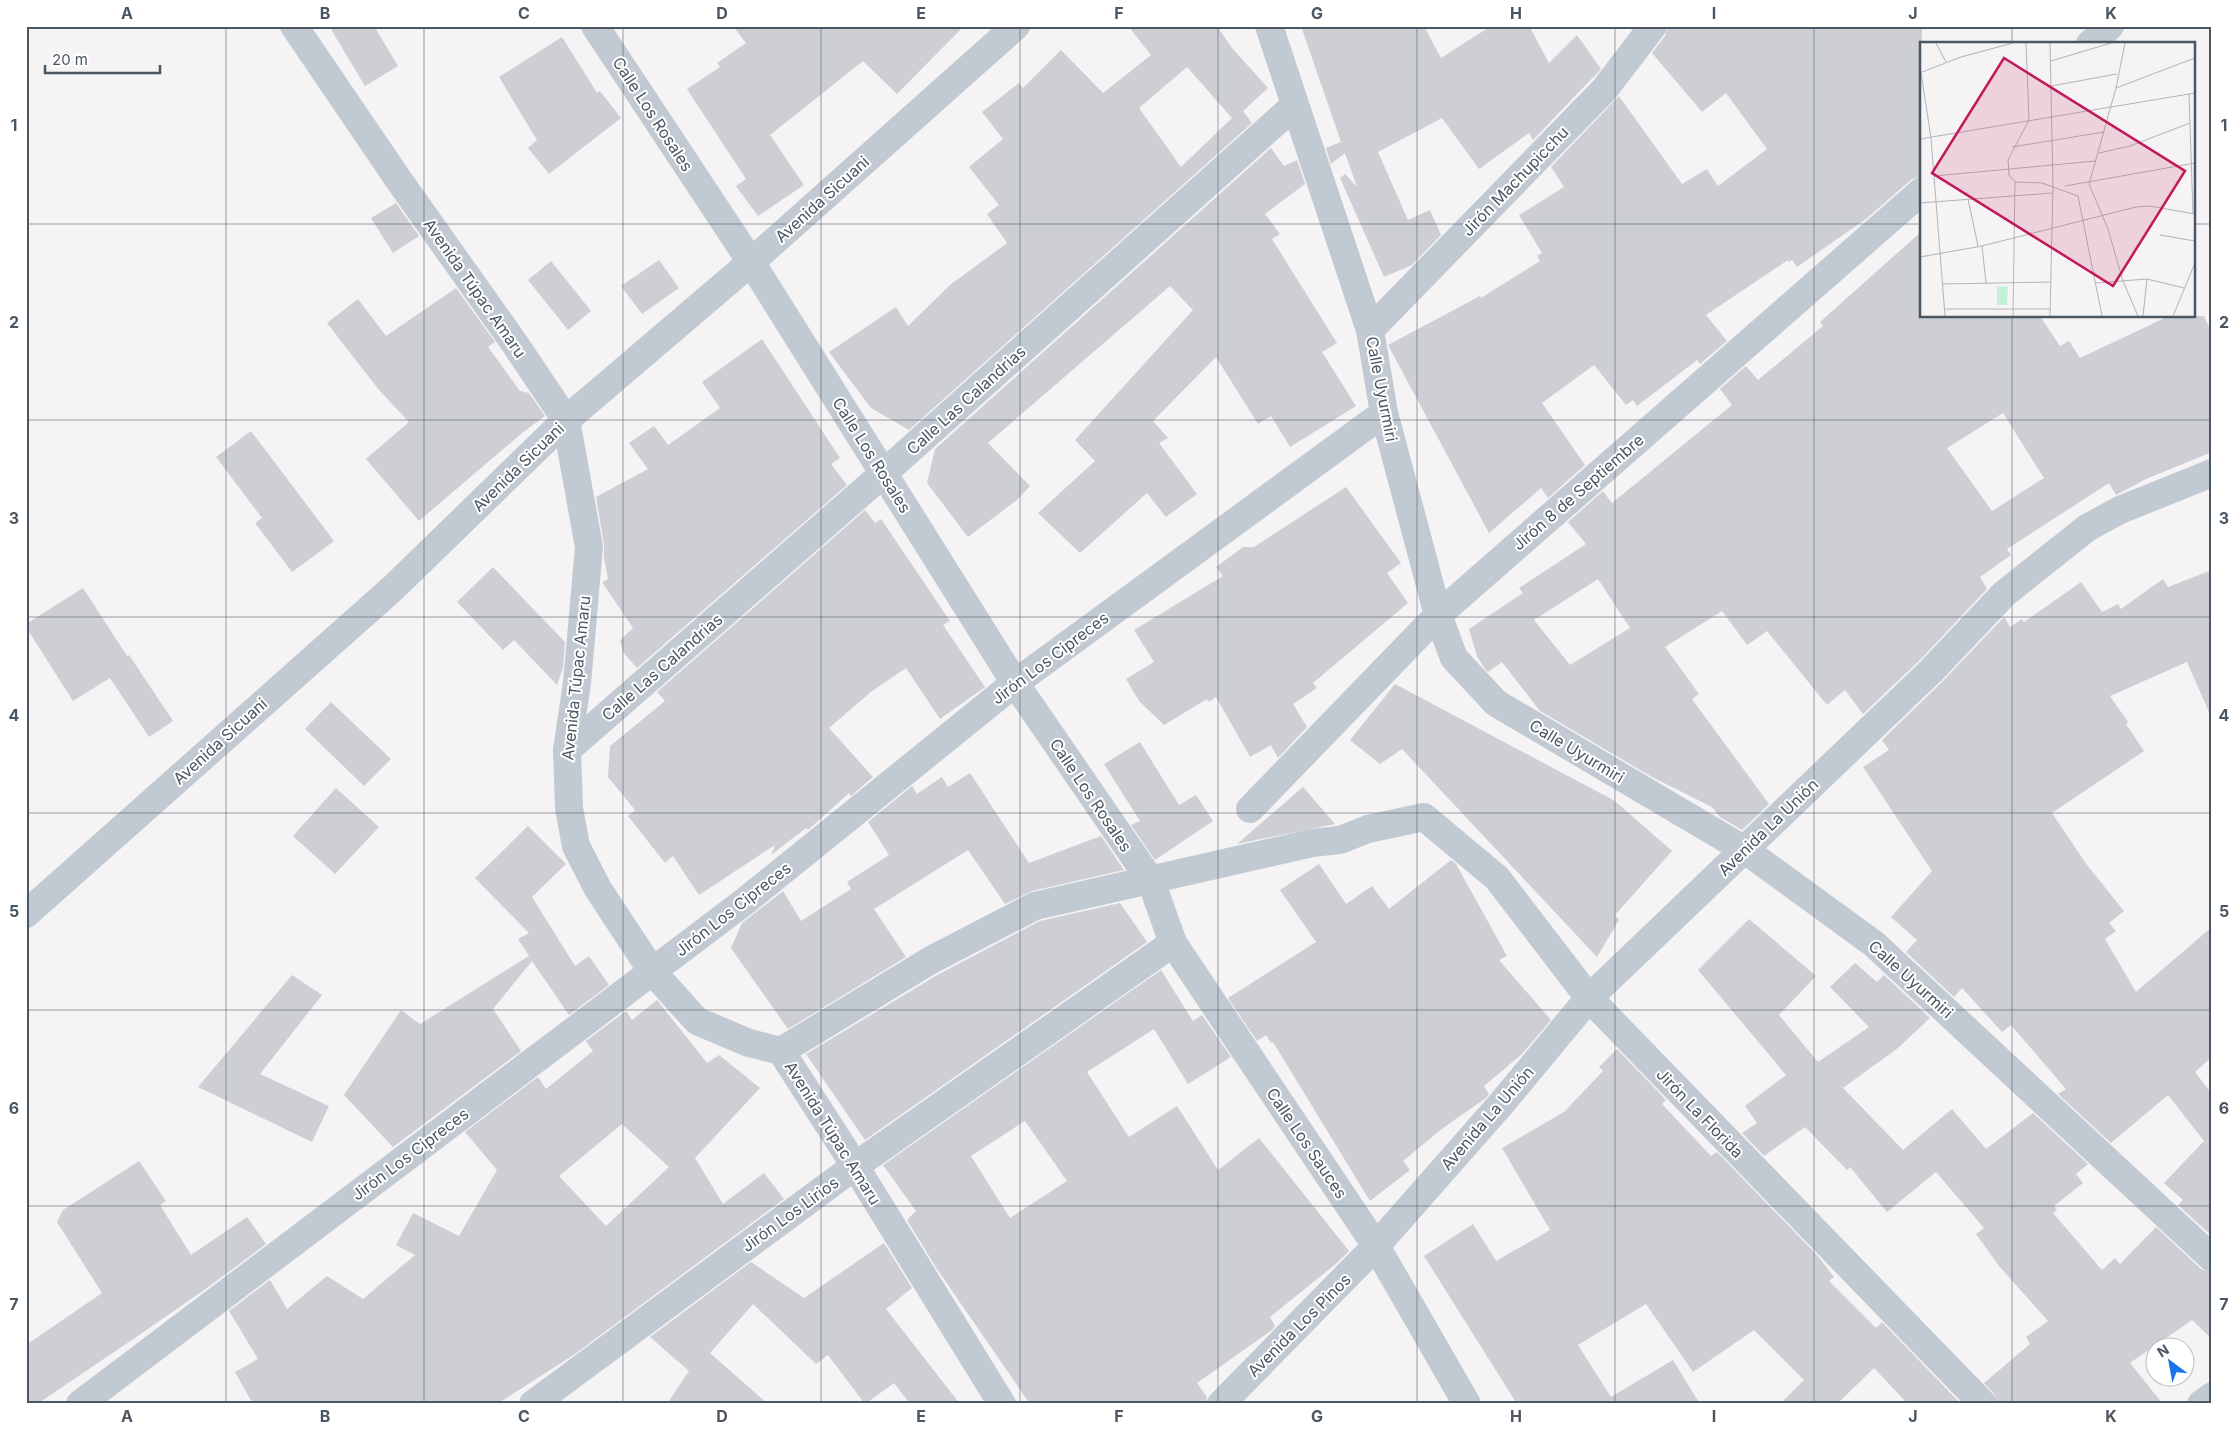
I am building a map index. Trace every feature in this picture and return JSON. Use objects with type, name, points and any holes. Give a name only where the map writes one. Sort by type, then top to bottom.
[{"type":"street","name":"Avenida Túpac Amaru","points":[[294,26],[566,420],[589,547],[577,683],[567,750],[569,808],[576,846],[598,889],[652,971],[697,1021],[749,1043],[781,1051],[855,1166],[1002,1404]]},
{"type":"street","name":"Calle Los Rosales","points":[[595,26],[751,262],[1015,683],[1151,881]]},
{"type":"street","name":"Avenida Sicuani","points":[[26,914],[393,588],[566,420],[751,262],[1016,26]]},
{"type":"street","name":"Calle Uyurmiri","points":[[1269,26],[1370,330],[1384,412],[1438,615],[1454,658],[1496,703],[1745,850],[1874,944],[2212,1258]]},
{"type":"street","name":"Jirón Machupicchu","points":[[1370,330],[1604,90],[1653,26]]},
{"type":"street","points":[[2092,42],[2110,26]]},
{"type":"street","name":"Calle Las Calandrias","points":[[567,750],[884,473],[1294,106]]},
{"type":"street","name":"Jirón 8 de Septiembre","points":[[1250,808],[1438,615],[1920,193]]},
{"type":"street","name":"Jirón Los Cipreces","points":[[80,1404],[744,902],[1015,683],[1384,412]]},
{"type":"street","name":"Avenida La Unión","points":[[1376,1246],[1501,1104],[1589,998],[1931,671],[2004,594],[2087,528],[2120,510],[2212,473]]},
{"type":"street","name":"Jirón La Florida","points":[[1151,881],[1312,843],[1340,840],[1368,829],[1424,817],[1497,878],[1589,998],[1983,1404]]},
{"type":"street","points":[[781,1051],[932,960],[1035,906],[1151,881]]},
{"type":"street","name":"Calle Los Sauces","points":[[1151,881],[1173,942],[1376,1246],[1466,1404]]},
{"type":"street","name":"Jirón Los Lirios","points":[[532,1404],[855,1166],[1173,942]]},
{"type":"street","name":"Avenida Los Pinos","points":[[1221,1404],[1376,1246]]},
{"type":"street","points":[[2201,1404],[2212,1396]]},
{"type":"building","points":[[329,26],[374,26],[398,66],[365,86]]},
{"type":"building","points":[[733,26],[964,26],[897,94],[863,61],[770,135],[804,185],[758,216],[736,186],[746,179],[687,89],[720,67],[717,63],[746,43]]},
{"type":"building","points":[[1128,26],[1217,26],[1232,48],[1268,88],[1243,111],[1252,123],[909,430],[871,408],[829,352],[896,307],[908,326],[950,285],[1007,243],[987,214],[999,205],[969,167],[1003,139],[982,112],[1019,83],[1023,88],[1061,50],[1103,93],[1151,55]],"holes":[[[1187,67],[1232,118],[1181,167],[1139,108]]]},
{"type":"building","points":[[1301,26],[1424,26],[1441,58],[1491,26],[1529,26],[1549,63],[1577,35],[1601,69],[1533,140],[1529,133],[1479,169],[1442,118],[1378,152],[1408,220],[1430,210],[1441,235],[1412,265],[1384,277],[1340,178],[1345,174],[1357,187],[1345,153],[1331,164],[1326,148],[1341,142]]},
{"type":"building","points":[[1668,26],[1922,26],[1922,42],[1920,42],[1920,177],[1912,179],[1866,219],[1797,267],[1792,260],[1789,262],[1788,260],[1706,315],[1727,341],[1700,364],[1697,360],[1637,406],[1633,400],[1626,405],[1594,365],[1542,403],[1585,465],[1548,498],[1541,488],[1489,533],[1388,345],[1480,296],[1481,298],[1540,261],[1537,256],[1542,253],[1519,215],[1564,187],[1551,167],[1619,96],[1682,184],[1707,169],[1718,186],[1767,149],[1726,93],[1702,112],[1652,53],[1665,36]]},
{"type":"building","points":[[562,37],[597,93],[600,91],[621,118],[549,174],[528,148],[537,140],[499,77]]},
{"type":"building","points":[[1271,148],[1284,166],[1297,160],[1305,184],[1265,214],[1280,234],[1272,239],[1337,343],[1322,352],[1356,406],[1290,447],[1271,416],[1258,424],[1216,357],[1153,421],[1168,438],[1159,443],[1197,494],[1166,517],[1147,493],[1080,553],[1038,513],[1095,461],[1075,440],[1193,310],[1170,286],[988,443],[1030,486],[1017,500],[968,537],[927,483],[935,449]]},
{"type":"building","points":[[396,203],[419,236],[393,253],[371,218]]},
{"type":"building","points":[[1920,233],[1920,318],[2041,318],[2060,346],[2069,341],[2080,358],[2165,318],[2196,318],[2196,316],[2204,316],[2212,334],[2212,452],[2146,479],[2116,495],[2109,483],[2007,549],[2011,555],[1980,577],[1987,589],[1920,660],[1863,714],[1845,690],[1827,705],[1767,631],[1747,645],[1722,611],[1665,647],[1699,694],[1692,699],[1769,804],[1742,830],[1720,817],[1712,807],[1652,777],[1540,711],[1502,662],[1488,672],[1485,669],[1477,656],[1469,629],[1523,593],[1519,588],[1586,544],[1568,522],[1603,491],[1612,503],[1732,405],[1720,389],[1746,366],[1758,380],[1823,326],[1820,322]],"holes":[[[2003,413],[2044,478],[1992,511],[1947,448]],[[1598,579],[1630,628],[1570,665],[1534,620]]]},
{"type":"building","points":[[659,260],[679,288],[642,314],[621,286]]},
{"type":"building","points":[[551,261],[591,311],[568,330],[528,280]]},
{"type":"building","points":[[456,288],[495,342],[488,347],[520,391],[529,393],[545,416],[522,433],[419,521],[366,459],[409,422],[379,390],[327,323],[358,299],[386,336]]},
{"type":"building","points":[[762,339],[840,458],[831,464],[847,485],[637,668],[623,652],[620,640],[633,628],[602,582],[608,579],[596,497],[648,469],[629,443],[654,426],[668,445],[720,408],[702,382]]},
{"type":"building","points":[[251,431],[334,541],[292,572],[255,523],[262,518],[216,457]]},
{"type":"building","points":[[1346,487],[1401,563],[1387,573],[1408,603],[1313,683],[1317,688],[1293,704],[1307,727],[1278,758],[1271,745],[1250,757],[1216,697],[1209,702],[1207,699],[1164,725],[1139,701],[1126,679],[1154,662],[1134,630],[1223,576],[1216,567],[1243,547],[1254,547]]},
{"type":"building","points":[[865,510],[875,523],[881,519],[950,621],[943,625],[985,687],[940,719],[906,668],[872,691],[829,728],[873,777],[851,796],[849,793],[808,830],[806,828],[771,855],[775,845],[699,895],[673,856],[665,863],[628,816],[635,810],[608,777],[610,746],[665,701],[657,692]]},
{"type":"building","points":[[493,567],[565,642],[563,668],[557,685],[514,640],[503,650],[457,602]]},
{"type":"building","points":[[2212,570],[2212,719],[2187,662],[2110,696],[2128,722],[2126,724],[2144,751],[2052,813],[2087,865],[2124,911],[2109,923],[2116,931],[2105,939],[2136,992],[2212,927],[2212,1057],[2195,1072],[2212,1094],[2212,1236],[2178,1205],[2183,1200],[2164,1183],[2204,1141],[2168,1095],[2111,1143],[2058,1094],[2066,1089],[2011,1025],[2002,1032],[1962,988],[1954,997],[1906,952],[1917,940],[1891,917],[1932,871],[1863,767],[1889,750],[1882,740],[1942,682],[2004,617],[2010,627],[2022,619],[2024,622],[2081,582],[2102,612],[2118,604],[2121,609],[2163,579],[2168,587]]},
{"type":"building","points":[[83,588],[127,656],[129,655],[173,721],[149,737],[110,678],[73,701],[26,627],[26,624]]},
{"type":"building","points":[[1395,684],[1615,801],[1672,851],[1615,915],[1619,920],[1597,957],[1402,749],[1380,764],[1350,740]]},
{"type":"building","points":[[331,702],[391,759],[364,786],[305,729]]},
{"type":"building","points":[[1140,742],[1179,805],[1196,795],[1213,821],[1155,860],[1131,825],[1140,821],[1104,764]]},
{"type":"building","points":[[970,773],[1029,863],[1101,836],[1124,870],[1032,891],[1005,904],[968,850],[874,909],[906,957],[788,1029],[731,948],[742,923],[783,891],[801,921],[851,889],[847,882],[889,855],[868,822],[912,786],[917,794],[942,777],[948,787]]},
{"type":"building","points":[[1303,787],[1335,824],[1237,844]]},
{"type":"building","points":[[336,788],[379,827],[335,874],[293,836]]},
{"type":"building","points":[[528,826],[566,864],[532,897],[575,966],[589,956],[609,985],[569,1015],[532,961],[493,1009],[521,1051],[393,1147],[344,1095],[401,1010],[420,1024],[529,956],[518,939],[529,933],[475,878]]},
{"type":"building","points":[[1451,860],[1456,864],[1507,956],[1499,960],[1551,1020],[1522,1054],[1484,1086],[1489,1094],[1486,1098],[1443,1128],[1403,1161],[1410,1170],[1370,1201],[1273,1042],[1271,1043],[1266,1035],[1257,1041],[1228,998],[1316,942],[1280,890],[1319,864],[1346,904],[1372,886],[1389,909]]},
{"type":"building","points":[[1120,903],[1147,942],[865,1140],[806,1054],[939,974],[1040,921]]},
{"type":"building","points":[[1749,919],[1816,976],[1779,1015],[1818,1062],[1869,1027],[1830,987],[1855,963],[1877,982],[1884,975],[1930,1018],[1898,1048],[1843,1088],[1903,1150],[1952,1109],[1986,1149],[2033,1113],[2088,1164],[2076,1174],[2083,1183],[2054,1206],[2057,1210],[2053,1213],[2102,1270],[2115,1258],[2120,1264],[2156,1227],[2201,1269],[2212,1273],[2212,1339],[2192,1320],[2166,1338],[2146,1338],[2146,1352],[2130,1363],[2146,1383],[2146,1388],[2150,1388],[2163,1404],[1998,1404],[1994,1394],[1984,1383],[2030,1344],[2026,1337],[2048,1321],[1999,1266],[1976,1234],[1984,1228],[1936,1172],[1887,1212],[1850,1167],[1847,1170],[1805,1127],[1764,1156],[1742,1133],[1757,1123],[1745,1106],[1786,1075],[1698,970]]},
{"type":"building","points":[[1161,970],[1193,1021],[1202,1015],[1231,1057],[1188,1084],[1154,1029],[1087,1072],[1129,1137],[1177,1106],[1218,1170],[1259,1138],[1349,1251],[1337,1263],[1270,1317],[1275,1326],[1272,1330],[1197,1383],[1207,1397],[1206,1404],[1030,1404],[937,1269],[907,1220],[916,1211],[883,1165]],"holes":[[[1025,1121],[1067,1181],[1010,1218],[971,1156]]]},
{"type":"building","points":[[292,975],[322,995],[260,1074],[329,1106],[312,1142],[198,1087]]},
{"type":"building","points":[[657,1000],[707,1063],[719,1055],[760,1088],[695,1158],[723,1204],[764,1173],[784,1199],[575,1354],[497,1404],[253,1404],[235,1372],[258,1359],[229,1311],[270,1280],[287,1309],[327,1276],[363,1299],[415,1255],[396,1245],[413,1213],[459,1236],[497,1170],[465,1132],[538,1077],[546,1089],[593,1051],[586,1041],[626,1011],[632,1020]],"holes":[[[622,1124],[669,1167],[606,1226],[559,1176]]]},
{"type":"building","points":[[1617,1049],[1666,1100],[1662,1104],[1711,1156],[1717,1152],[1817,1255],[1834,1277],[1829,1281],[1876,1328],[1882,1322],[1961,1404],[1908,1404],[1874,1368],[1837,1404],[1780,1404],[1804,1380],[1754,1330],[1693,1372],[1646,1304],[1578,1345],[1611,1397],[1673,1360],[1700,1404],[1517,1404],[1424,1256],[1473,1224],[1496,1261],[1550,1230],[1502,1148],[1564,1112],[1603,1071],[1599,1067]]},
{"type":"building","points":[[139,1161],[166,1201],[160,1205],[191,1255],[247,1217],[266,1244],[207,1288],[37,1404],[26,1404],[26,1345],[102,1293],[57,1222],[63,1210]]},
{"type":"building","points":[[884,1243],[912,1288],[886,1309],[960,1404],[910,1404],[894,1383],[865,1404],[828,1355],[816,1364],[753,1304],[710,1353],[768,1404],[667,1404],[689,1371],[650,1337],[751,1262],[804,1298]]}]
